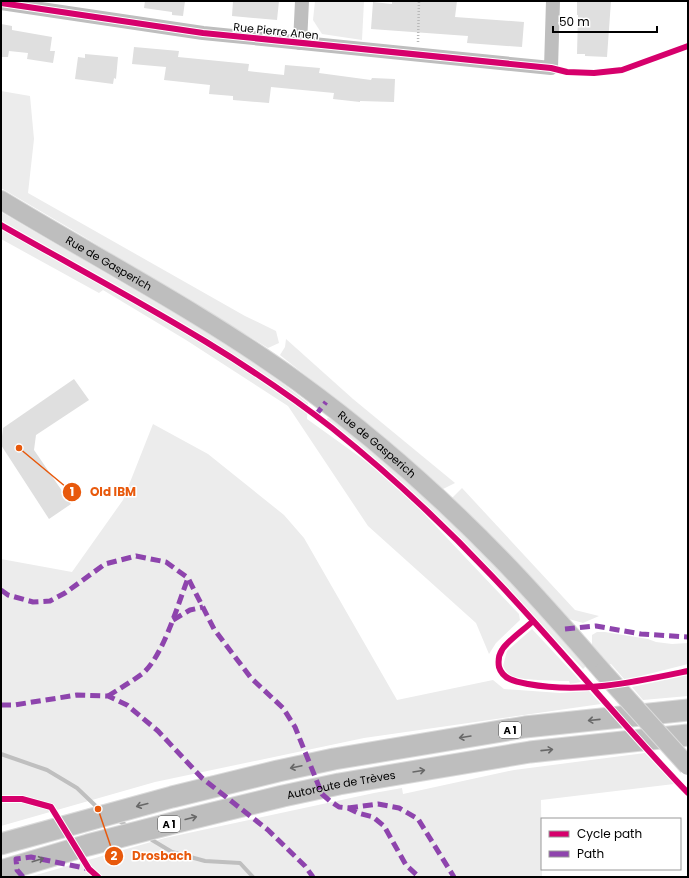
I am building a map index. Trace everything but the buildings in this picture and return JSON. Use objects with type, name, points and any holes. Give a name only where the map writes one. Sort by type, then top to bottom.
[{"type":"highway","name":"A 1","points":[[1,844],[172,797],[334,759],[525,727],[688,710]]},
{"type":"highway","name":"Autoroute de Trèves","points":[[1,871],[88,845],[177,822],[339,784],[530,752],[688,735]]},
{"type":"main road","name":"Rue de Gasperich","points":[[1,200],[206,320],[326,402],[395,458],[444,503],[502,560],[688,766]]},
{"type":"street","points":[[300,43],[302,1]]},
{"type":"street","name":"Rue Pierre Anen","points":[[1,3],[58,6],[203,33],[551,68],[553,1]]},
{"type":"path","points":[[418,49],[419,1]]},
{"type":"shaded area","points":[[315,1],[364,1],[362,40],[322,34],[313,20]]},
{"type":"shaded area","points":[[1,91],[30,96],[34,139],[28,193],[245,316],[276,331],[279,343],[268,348],[1,188]]},
{"type":"shaded area","points":[[1,212],[245,354],[308,403],[307,419],[392,480],[519,614],[520,620],[496,643],[489,654],[476,623],[368,526],[288,406],[186,340],[103,290],[99,293],[1,239]]},
{"type":"shaded area","points":[[286,339],[353,399],[455,483],[441,490],[345,407],[280,355],[285,347]]},
{"type":"shaded area","points":[[328,418],[394,470],[454,524],[516,587],[586,666],[583,669],[446,524],[379,463],[325,420]]},
{"type":"shaded area","points":[[153,424],[208,454],[284,515],[304,538],[397,700],[493,680],[504,689],[560,693],[589,691],[601,704],[364,738],[155,782],[1,826],[1,559],[72,572],[123,500]]},
{"type":"shaded area","points":[[462,488],[575,610],[599,616],[583,623],[569,619],[499,544],[452,498]]},
{"type":"shaded area","points":[[532,629],[581,682],[570,684],[569,681],[521,678],[511,676],[507,673],[503,666],[507,651]]},
{"type":"shaded area","points":[[597,632],[605,632],[672,644],[688,643],[688,664],[625,680],[611,664],[608,666],[592,647],[592,635]]},
{"type":"shaded area","points":[[688,675],[688,696],[643,700],[632,687]]},
{"type":"shaded area","points":[[645,753],[674,784],[541,800],[542,877],[29,877],[165,838],[374,793],[402,788],[403,794],[514,770]]},
{"type":"waterway","points":[[1,754],[47,770],[77,788],[100,810]]},
{"type":"waterway","points":[[116,819],[129,827]]},
{"type":"waterway","points":[[147,837],[172,852],[205,861],[240,863],[253,877]]},
{"type":"marked path","points":[[315,416],[326,402]]},
{"type":"marked path","points":[[1,590],[8,595],[33,602],[50,601],[65,593],[105,564],[136,556],[166,562],[188,578],[214,629],[251,678],[283,708],[295,727],[322,794],[339,807],[348,808],[358,813],[373,817],[384,826],[406,865],[419,877]]},
{"type":"marked path","points":[[108,696],[142,674],[150,666],[163,643],[188,578]]},
{"type":"marked path","points":[[173,620],[190,610],[203,607]]},
{"type":"marked path","points":[[565,629],[596,626],[641,634],[688,637]]},
{"type":"marked path","points":[[1,705],[14,705],[77,695],[108,696],[127,705],[158,731],[202,778],[268,830],[305,866],[313,877]]},
{"type":"marked path","points":[[348,808],[378,804],[399,808],[418,819],[454,877]]},
{"type":"marked path","points":[[23,877],[17,870],[16,859],[31,857],[89,869]]},
{"type":"cycle path","points":[[1,3],[203,33],[551,68],[567,72],[594,73],[622,70],[688,46]]},
{"type":"cycle path","points":[[1,225],[212,345],[293,399],[353,445],[414,499],[472,556],[541,629],[688,793]]},
{"type":"cycle path","points":[[533,621],[504,647],[499,656],[499,667],[504,675],[511,680],[548,687],[588,687],[628,683],[688,671]]},
{"type":"cycle path","points":[[1,799],[22,799],[51,807],[89,869],[98,877]]},
{"type":"place","name":"Old IBM","points":[[19,448]]},
{"type":"place","name":"Drosbach","points":[[98,809]]}]
